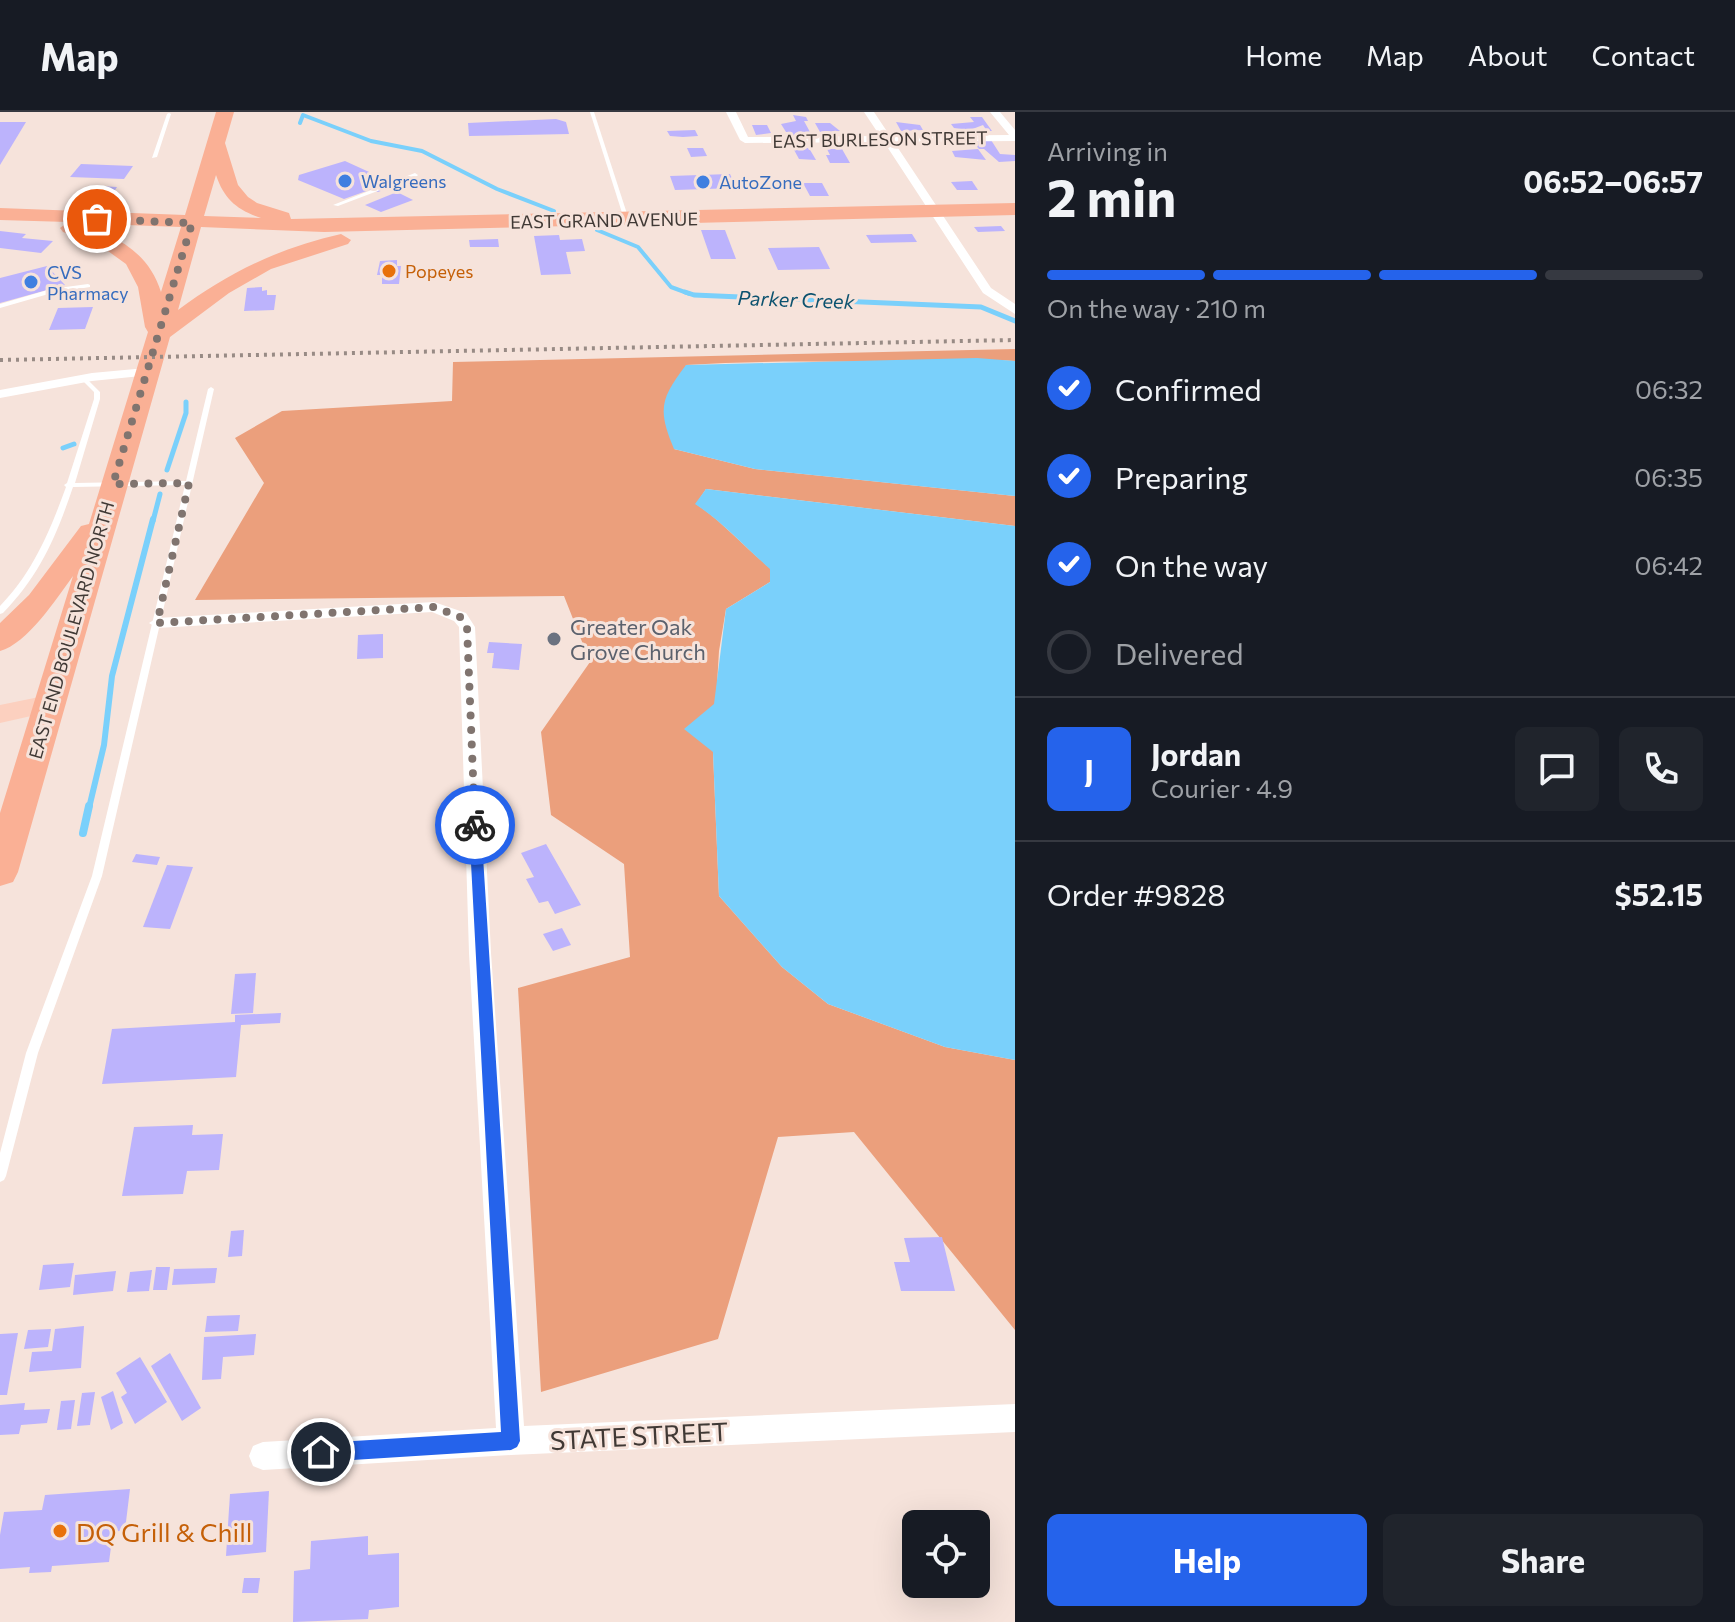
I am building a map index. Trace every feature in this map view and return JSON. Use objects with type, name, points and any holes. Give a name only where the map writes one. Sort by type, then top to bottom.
[{"type":"highway","name":"EAST END BOULEVARD NORTH","points":[[0,872],[224,115]]},
{"type":"highway","points":[[187,171],[198,135],[224,115]]},
{"type":"highway","points":[[216,143],[229,190],[241,203],[279,216],[359,226]]},
{"type":"highway","points":[[7,214],[65,218],[130,210],[158,202]]},
{"type":"highway","name":"EAST GRAND AVENUE","points":[[65,218],[359,226],[1015,209]]},
{"type":"highway","points":[[7,214],[95,235],[132,256],[143,270],[151,290],[157,336],[224,285],[274,259],[333,241],[431,224]]},
{"type":"highway","points":[[0,641],[39,602],[104,514]]},
{"type":"main road","points":[[0,714],[49,704]]},
{"type":"street","name":"EAST BURLESON STREET","points":[[731,112],[745,140],[1015,137]]},
{"type":"street","points":[[869,112],[987,290],[1015,310]]},
{"type":"street","points":[[995,112],[1015,137]]},
{"type":"street","points":[[0,394],[86,381],[115,373],[146,372]]},
{"type":"street","points":[[157,623],[434,607],[460,617],[467,627],[480,953],[511,1441]]},
{"type":"street","name":"STATE STREET","points":[[263,1456],[511,1441],[1015,1418]]},
{"type":"lane","points":[[592,112],[627,219]]},
{"type":"lane","points":[[154,157],[169,114]]},
{"type":"lane","points":[[336,205],[415,175]]},
{"type":"lane","points":[[0,306],[51,291],[88,286]]},
{"type":"lane","points":[[0,611],[22,590],[39,564],[97,399],[97,392],[86,381]]},
{"type":"lane","points":[[1,1170],[32,1053],[97,876],[211,389]]},
{"type":"lane","points":[[68,485],[189,483]]},
{"type":"shaded area","points":[[1015,349],[1015,361],[686,365],[674,449],[755,469],[1015,496],[1015,526],[706,489],[696,504],[770,568],[770,582],[726,609],[719,651],[713,752],[719,896],[782,967],[828,1004],[945,1047],[1015,1060],[1015,1330],[854,1132],[778,1137],[718,1339],[541,1392],[518,988],[630,957],[624,864],[551,815],[541,732],[590,662],[564,596],[195,600],[264,483],[235,438],[282,411],[452,401],[453,362]]},
{"type":"water","points":[[977,358],[1015,361],[1015,496],[755,469],[674,449],[665,424],[664,404],[671,386],[686,365]]},
{"type":"water","points":[[706,489],[1015,526],[1015,1060],[945,1047],[828,1004],[782,967],[719,896],[713,752],[684,729],[714,704],[726,609],[770,582],[770,569],[695,504]]},
{"type":"building","points":[[793,115],[806,117],[808,121],[804,121],[810,132],[795,133],[797,138],[789,138],[787,134],[791,132],[786,132],[781,124],[796,121]]},
{"type":"building","points":[[970,117],[982,117],[992,131],[987,131],[983,125],[970,130],[954,128],[951,124],[974,122]]},
{"type":"building","points":[[556,119],[566,122],[569,134],[469,136],[468,123]]},
{"type":"building","points":[[0,122],[26,122],[0,165]]},
{"type":"building","points":[[896,122],[920,125],[923,130],[901,131]]},
{"type":"building","points":[[815,123],[830,123],[840,131],[820,132]]},
{"type":"building","points":[[752,125],[767,125],[771,133],[756,135]]},
{"type":"building","points":[[695,130],[698,136],[670,136],[667,131]]},
{"type":"building","points":[[991,140],[1000,154],[1015,155],[1015,161],[999,162],[972,141]]},
{"type":"building","points":[[687,148],[703,148],[707,156],[691,157]]},
{"type":"building","points":[[793,148],[809,148],[816,160],[799,159]]},
{"type":"building","points":[[827,149],[842,149],[850,163],[830,163]]},
{"type":"building","points":[[978,149],[986,160],[955,157],[952,151]]},
{"type":"building","name":"Walgreens","points":[[345,161],[391,182],[385,184],[391,187],[378,192],[372,189],[344,199],[298,180],[299,175]]},
{"type":"building","points":[[81,164],[133,166],[124,179],[70,177]]},
{"type":"building","name":"AutoZone","points":[[730,174],[736,188],[675,190],[670,176]]},
{"type":"building","points":[[972,181],[978,190],[957,190],[951,182]]},
{"type":"building","points":[[803,183],[822,183],[829,196],[810,196]]},
{"type":"building","points":[[117,187],[104,207],[83,206],[89,197],[78,197],[86,188]]},
{"type":"building","points":[[397,192],[413,200],[381,212],[365,205]]},
{"type":"building","points":[[1001,226],[1005,231],[978,232],[974,227]]},
{"type":"building","points":[[701,230],[725,230],[736,259],[711,259]]},
{"type":"building","points":[[0,231],[26,234],[22,238],[53,241],[41,253],[0,248]]},
{"type":"building","points":[[912,234],[917,242],[871,243],[866,235]]},
{"type":"building","points":[[559,235],[560,240],[582,239],[585,251],[566,252],[571,274],[541,275],[534,236]]},
{"type":"building","points":[[498,239],[499,247],[470,247],[469,240]]},
{"type":"building","points":[[819,247],[830,269],[778,270],[768,248]]},
{"type":"building","name":"Popeyes","points":[[397,260],[397,266],[401,266],[399,284],[382,284],[382,275],[377,275],[380,261]]},
{"type":"building","name":"CVS Pharmacy","points":[[47,266],[65,285],[0,303],[0,278]]},
{"type":"building","points":[[262,287],[262,291],[267,290],[267,295],[276,295],[274,310],[244,311],[247,288]]},
{"type":"building","points":[[93,307],[85,329],[49,330],[58,308]]},
{"type":"building","points":[[383,634],[383,658],[357,659],[358,635]]},
{"type":"building","points":[[489,642],[522,644],[519,670],[492,668],[494,653],[487,653]]},
{"type":"building","points":[[546,844],[581,905],[555,914],[548,901],[539,903],[526,879],[534,877],[521,853]]},
{"type":"building","points":[[136,854],[160,857],[157,865],[132,862]]},
{"type":"building","points":[[167,865],[193,867],[170,929],[143,927]]},
{"type":"building","points":[[562,928],[571,945],[553,951],[543,934]]},
{"type":"building","points":[[256,973],[253,1013],[231,1014],[235,974]]},
{"type":"building","points":[[281,1013],[280,1023],[241,1025],[236,1077],[102,1084],[112,1029],[235,1022],[235,1015]]},
{"type":"building","points":[[193,1125],[192,1135],[223,1134],[219,1170],[187,1171],[183,1194],[122,1196],[134,1127]]},
{"type":"building","points":[[244,1230],[242,1256],[228,1257],[231,1231]]},
{"type":"building","points":[[942,1237],[955,1291],[901,1291],[894,1262],[910,1262],[904,1238]]},
{"type":"building","points":[[74,1263],[70,1287],[39,1290],[43,1265]]},
{"type":"building","points":[[156,1267],[170,1267],[167,1290],[153,1290]]},
{"type":"building","points":[[217,1268],[215,1283],[172,1285],[174,1269]]},
{"type":"building","points":[[152,1270],[149,1291],[127,1292],[130,1272]]},
{"type":"building","points":[[116,1271],[113,1291],[73,1295],[75,1275]]},
{"type":"building","points":[[240,1315],[238,1331],[205,1332],[207,1316]]},
{"type":"building","points":[[84,1326],[81,1368],[29,1372],[32,1352],[52,1351],[55,1329]]},
{"type":"building","points":[[51,1329],[48,1347],[24,1349],[28,1330]]},
{"type":"building","points":[[18,1333],[7,1395],[0,1395],[0,1334]]},
{"type":"building","points":[[256,1334],[254,1355],[223,1357],[221,1379],[202,1380],[204,1337]]},
{"type":"building","points":[[170,1353],[201,1408],[182,1421],[151,1366]]},
{"type":"building","points":[[140,1357],[167,1402],[135,1424],[121,1397],[127,1393],[116,1373]]},
{"type":"building","points":[[113,1391],[123,1423],[111,1430],[101,1397]]},
{"type":"building","points":[[95,1392],[90,1425],[77,1426],[82,1393]]},
{"type":"building","points":[[75,1400],[71,1429],[57,1430],[61,1401]]},
{"type":"building","points":[[25,1403],[24,1410],[50,1409],[47,1423],[21,1425],[19,1434],[0,1435],[0,1405]]},
{"type":"building","name":"DQ Grill & Chill","points":[[130,1489],[125,1530],[113,1532],[109,1562],[52,1566],[51,1572],[29,1573],[30,1567],[0,1569],[4,1512],[42,1510],[45,1495]]},
{"type":"building","points":[[269,1491],[266,1552],[226,1556],[230,1494]]},
{"type":"building","points":[[368,1536],[368,1555],[399,1553],[399,1607],[369,1610],[368,1619],[293,1622],[294,1571],[310,1569],[311,1541]]},
{"type":"building","points":[[244,1578],[260,1578],[258,1593],[242,1593]]},
{"type":"waterway","name":"Parker Creek","points":[[300,123],[303,115],[371,141],[422,151],[497,189],[554,211]]},
{"type":"waterway","name":"Parker Creek","points":[[597,230],[638,247],[671,287],[690,294]]},
{"type":"waterway","name":"Parker Creek","points":[[685,292],[694,295],[981,307],[1015,321]]},
{"type":"waterway","points":[[167,470],[186,413],[186,402]]},
{"type":"waterway","points":[[63,448],[74,444]]},
{"type":"waterway","points":[[153,521],[160,494]]},
{"type":"waterway","points":[[89,808],[104,745],[112,676],[153,519]]},
{"type":"waterway","points":[[83,833],[89,806]]},
{"type":"railway","points":[[0,360],[1015,340]]},
{"type":"way so far","points":[[97,219],[192,223],[113,484],[189,483],[157,623],[434,607],[447,609],[460,617],[467,627],[475,825]]},
{"type":"place","name":"Walgreens","points":[[345,181]]},
{"type":"place","name":"AutoZone","points":[[703,182]]},
{"type":"place","name":"Popeyes","points":[[389,271]]},
{"type":"place","name":"CVS Pharmacy","points":[[31,282]]},
{"type":"place","name":"Greater Oak Grove Church","points":[[554,639]]},
{"type":"place","name":"DQ Grill & Chill","points":[[60,1531]]},
{"type":"route","points":[[321,1452],[511,1441],[480,953],[475,825]]}]
